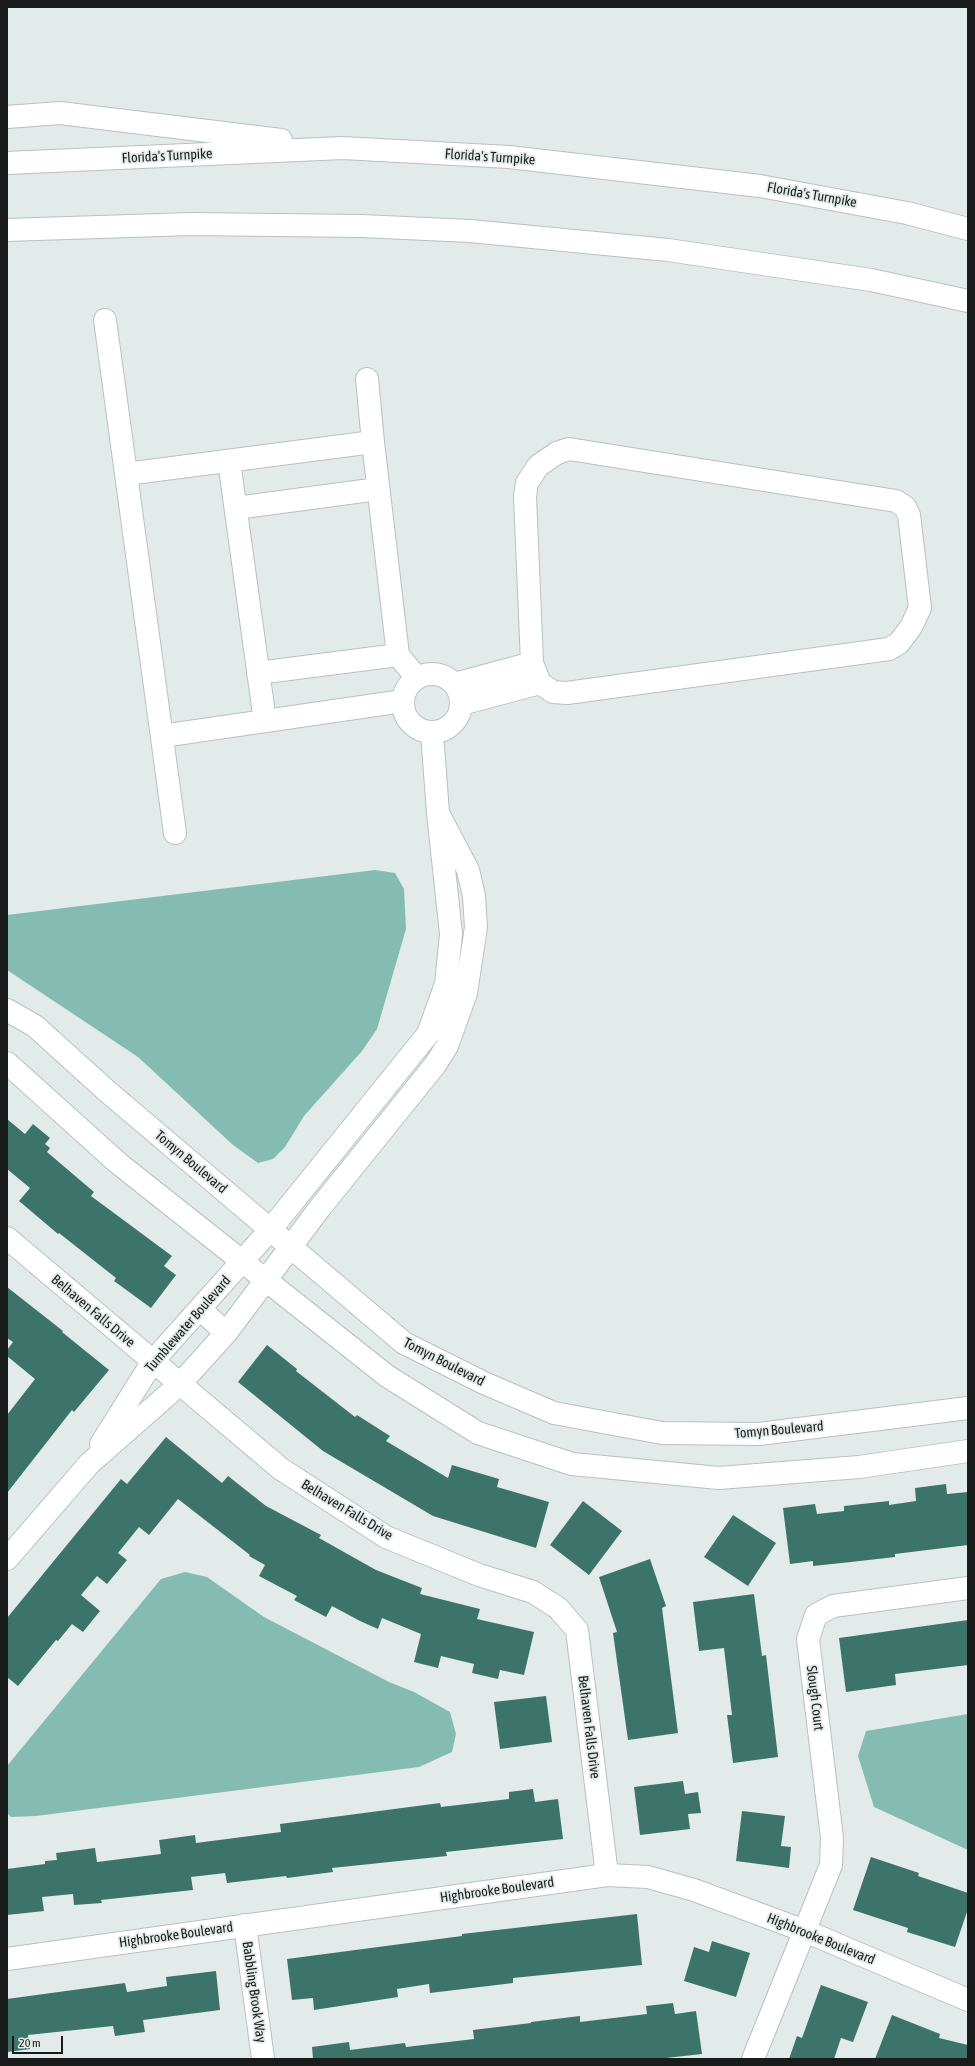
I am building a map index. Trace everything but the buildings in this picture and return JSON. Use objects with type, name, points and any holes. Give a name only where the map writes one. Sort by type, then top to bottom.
[{"type":"main road","points":[[7,117],[60,113],[343,148]]},
{"type":"main road","name":"Florida's Turnpike","points":[[7,163],[343,148],[509,157],[760,186],[907,212],[968,229]]},
{"type":"main road","points":[[7,230],[191,224],[362,226],[470,231],[668,250],[871,280],[968,301]]},
{"type":"main road","points":[[105,320],[175,833]]},
{"type":"main road","points":[[367,379],[372,442],[398,655],[417,678]]},
{"type":"main road","points":[[126,474],[372,442]]},
{"type":"main road","points":[[569,449],[579,450],[896,501],[905,507],[910,515],[920,608],[911,627],[899,643],[889,649],[567,693],[553,692],[536,673],[525,496],[527,483],[538,466],[557,453],[569,449]]},
{"type":"main road","points":[[229,461],[264,721]]},
{"type":"main road","points":[[236,508],[378,489]]},
{"type":"main road","points":[[258,673],[398,655]]},
{"type":"main road","points":[[457,694],[536,673]]},
{"type":"main road","points":[[436,674],[445,677],[457,694],[457,718],[451,726],[442,731],[432,733],[423,731],[414,727],[405,715],[403,701],[405,692],[410,684],[417,678],[436,674]]},
{"type":"main road","points":[[162,736],[403,701]]},
{"type":"main road","name":"Tumblewater Boulevard","points":[[89,1464],[153,1361],[270,1230],[428,1034],[446,984],[451,934],[438,813],[432,733]]},
{"type":"main road","name":"Tumblewater Boulevard","points":[[7,1559],[89,1464],[180,1384],[226,1333],[292,1248],[319,1209],[435,1065],[447,1046],[466,993],[476,927],[474,896],[468,870],[438,813]]},
{"type":"main road","name":"Tomyn Boulevard","points":[[7,1010],[35,1026],[108,1092],[404,1343],[484,1383],[554,1413],[662,1433],[759,1434],[968,1408]]},
{"type":"main road","points":[[428,1034],[447,1046]]},
{"type":"main road","points":[[7,1063],[118,1163],[387,1376],[478,1433],[572,1464],[719,1478],[859,1467],[968,1451]]},
{"type":"main road","name":"Belhaven Falls Drive","points":[[7,1238],[281,1470],[386,1537],[479,1574],[532,1592],[558,1608],[577,1630],[608,1875]]},
{"type":"main road","points":[[200,1309],[226,1333]]},
{"type":"main road","name":"Slough Court","points":[[753,2059],[831,1865],[832,1838],[808,1639],[816,1615],[833,1606],[968,1588]]},
{"type":"main road","name":"Highbrooke Boulevard","points":[[7,1958],[608,1875],[648,1877],[694,1890],[805,1931],[968,2000]]},
{"type":"main road","name":"Babbling Brook Way","points":[[245,1925],[263,2059]]},
{"type":"shaded area","points":[[375,870],[395,873],[404,889],[406,929],[377,1029],[362,1051],[304,1116],[285,1147],[273,1159],[258,1163],[233,1145],[138,1057],[7,970],[7,915]]},
{"type":"shaded area","points":[[185,1572],[207,1577],[264,1617],[389,1682],[414,1692],[450,1712],[456,1734],[452,1752],[419,1767],[36,1816],[11,1817],[7,1813],[7,1766],[161,1579]]},
{"type":"shaded area","points":[[968,1714],[968,1850],[874,1807],[858,1756],[866,1731]]}]
